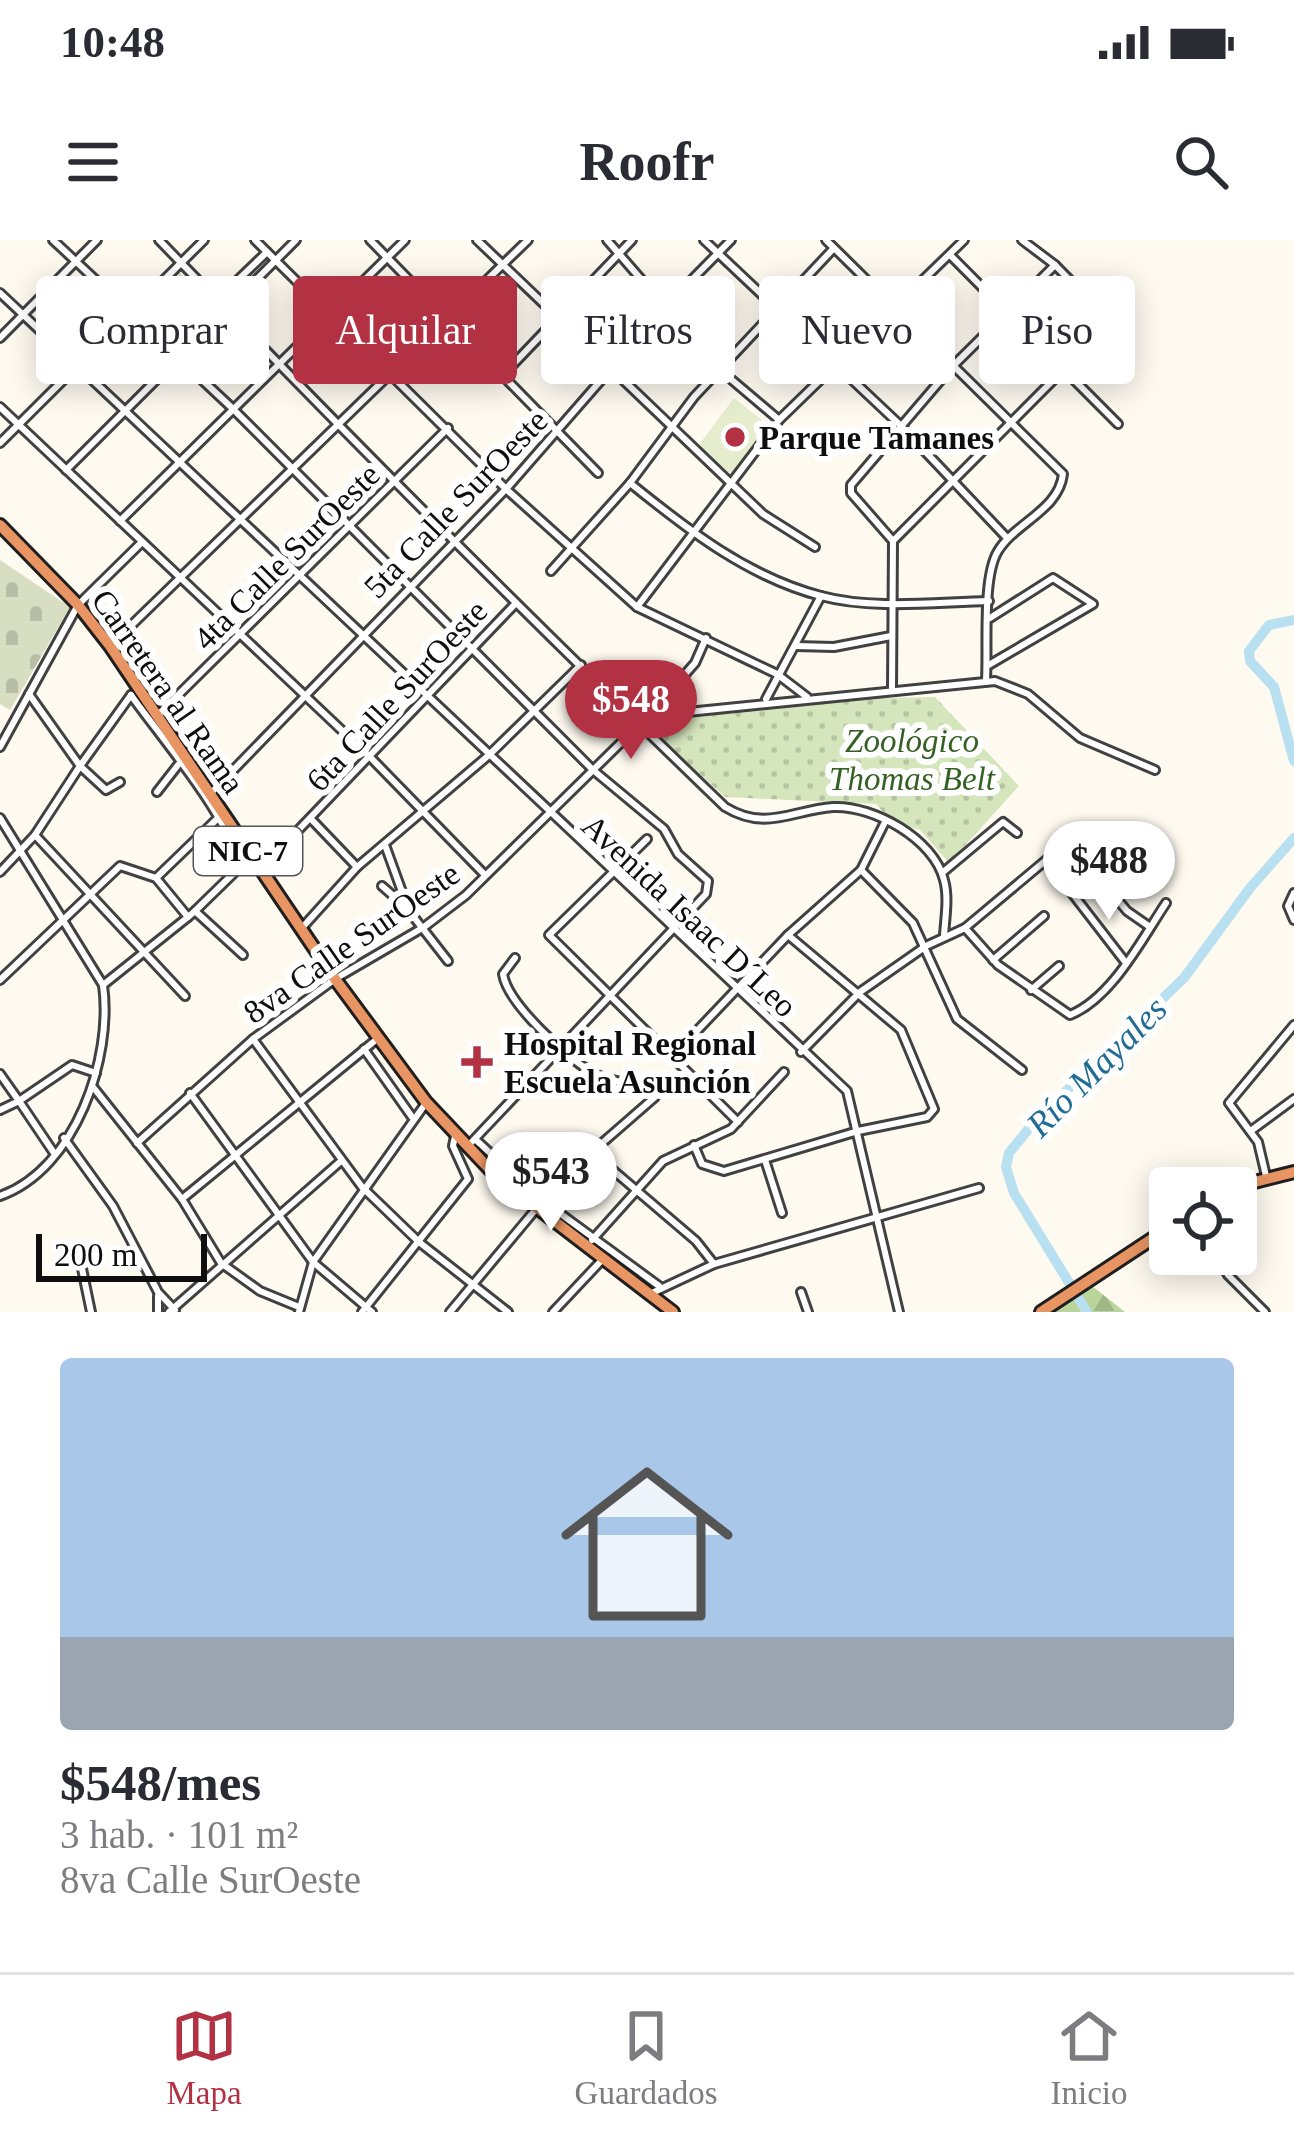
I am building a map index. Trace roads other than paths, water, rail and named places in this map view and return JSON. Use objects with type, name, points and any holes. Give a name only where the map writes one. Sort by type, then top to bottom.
[{"type":"highway","name":"Carretera al Rama","points":[[0,525],[78,605],[110,646],[134,691],[157,716],[220,817],[376,1039],[426,1102],[601,1261],[673,1312]]},
{"type":"highway","points":[[1257,1179],[1294,1172]]},
{"type":"highway","points":[[1041,1312],[1149,1241]]},
{"type":"street","points":[[53,240],[91,276]]},
{"type":"street","points":[[0,338],[97,240]]},
{"type":"street","points":[[158,240],[194,276]]},
{"type":"street","points":[[168,276],[204,240]]},
{"type":"street","points":[[255,240],[293,277]]},
{"type":"street","points":[[258,276],[296,240]]},
{"type":"street","points":[[370,240],[405,276]]},
{"type":"street","points":[[366,276],[405,240]]},
{"type":"street","points":[[477,240],[541,305]]},
{"type":"street","points":[[489,276],[528,240]]},
{"type":"street","points":[[607,240],[637,276]]},
{"type":"street","points":[[597,276],[632,240]]},
{"type":"street","points":[[704,240],[759,292]]},
{"type":"street","name":"5ta Calle SurOeste","points":[[696,276],[731,240]]},
{"type":"street","points":[[826,240],[860,276]]},
{"type":"street","points":[[928,276],[964,240]]},
{"type":"street","points":[[1022,240],[1067,276]]},
{"type":"street","points":[[807,276],[833,248]]},
{"type":"street","points":[[242,276],[267,252]]},
{"type":"street","points":[[950,255],[979,285]]},
{"type":"street","points":[[1044,276],[1055,265]]},
{"type":"street","name":"Avenida Isaac D´Leo","points":[[0,293],[36,328]]},
{"type":"street","points":[[735,352],[759,327]]},
{"type":"street","points":[[517,360],[541,336]]},
{"type":"street","points":[[955,364],[979,340]]},
{"type":"street","points":[[120,521],[293,346]]},
{"type":"street","points":[[269,356],[725,807],[745,818],[773,822],[842,807],[910,836],[942,874],[944,936]]},
{"type":"street","points":[[955,372],[1064,474],[1042,509],[1007,538],[993,560],[986,680]]},
{"type":"street","points":[[735,383],[779,420]]},
{"type":"street","points":[[0,443],[58,384]]},
{"type":"street","name":"Avenida Isaac D´Leo","points":[[94,384],[240,516],[548,815],[850,1096],[899,1312]]},
{"type":"street","points":[[66,470],[153,384]]},
{"type":"street","points":[[205,384],[593,770],[664,829],[678,854],[708,881],[706,894],[472,1143]]},
{"type":"street","points":[[110,646],[375,384]]},
{"type":"street","points":[[402,384],[506,489],[638,607],[776,674],[807,697]]},
{"type":"street","points":[[511,384],[598,473]]},
{"type":"street","name":"5ta Calle SurOeste","points":[[209,795],[506,489],[597,384]]},
{"type":"street","points":[[624,384],[769,520],[815,548]]},
{"type":"street","points":[[551,571],[630,483],[706,384]]},
{"type":"street","points":[[638,607],[779,420],[816,384]]},
{"type":"street","points":[[858,384],[1007,538]]},
{"type":"street","points":[[892,689],[893,541],[851,493],[851,485],[937,384]]},
{"type":"street","points":[[893,541],[1052,384]]},
{"type":"street","points":[[1077,384],[1118,424]]},
{"type":"street","points":[[0,407],[371,758],[486,876]]},
{"type":"street","name":"4ta Calle SurOeste","points":[[157,716],[448,428]]},
{"type":"street","points":[[630,483],[694,535],[740,563],[821,596],[989,602]]},
{"type":"street","points":[[0,747],[78,605],[141,544]]},
{"type":"street","points":[[987,665],[1094,604],[1053,578],[990,618]]},
{"type":"street","points":[[766,700],[821,596]]},
{"type":"street","name":"6ta Calle SurOeste","points":[[260,870],[516,603]]},
{"type":"street","points":[[796,646],[834,647],[891,636]]},
{"type":"street","name":"8va Calle SurOeste","points":[[136,1143],[253,1040],[334,979],[424,927],[486,876],[640,725],[695,663],[706,638]]},
{"type":"street","points":[[301,929],[356,867],[489,755],[580,665]]},
{"type":"street","points":[[648,716],[986,680],[1013,685],[1080,738],[1155,770]]},
{"type":"street","points":[[0,872],[34,835],[134,691],[220,817],[238,869],[146,954],[103,985]]},
{"type":"street","points":[[29,694],[80,766],[106,790],[119,782]]},
{"type":"street","points":[[157,792],[182,760]]},
{"type":"street","points":[[156,878],[220,817]]},
{"type":"street","points":[[0,818],[103,985],[107,1016],[92,1086],[55,1154],[0,1196]]},
{"type":"street","points":[[311,820],[356,867]]},
{"type":"street","points":[[674,1055],[788,935],[861,870],[886,822]]},
{"type":"street","points":[[942,874],[1003,822],[1017,833]]},
{"type":"street","points":[[34,835],[185,995]]},
{"type":"street","points":[[647,839],[550,935],[738,1122]]},
{"type":"street","points":[[801,1052],[860,992],[926,946],[965,928],[1070,840]]},
{"type":"street","points":[[385,845],[410,911]]},
{"type":"street","points":[[1048,862],[1126,963]]},
{"type":"street","points":[[0,979],[120,866],[156,878],[243,955]]},
{"type":"street","points":[[861,870],[913,923],[957,1019],[1022,1070]]},
{"type":"street","points":[[1102,881],[1132,916],[1150,927]]},
{"type":"street","points":[[382,886],[424,927],[448,962]]},
{"type":"street","points":[[1294,893],[1288,906],[1294,920]]},
{"type":"street","points":[[965,928],[993,960],[1070,1015],[1086,1006],[1126,963],[1166,902]]},
{"type":"street","points":[[993,960],[1044,916]]},
{"type":"street","points":[[694,1145],[697,1158],[711,1169],[766,1160],[858,1131],[927,1117],[934,1105],[901,1030],[788,935]]},
{"type":"street","points":[[450,1312],[538,1204],[655,1096],[592,1072],[560,1048],[507,990],[503,974],[514,958]]},
{"type":"street","points":[[1031,990],[1058,966]]},
{"type":"street","points":[[1266,1176],[1252,1130],[1228,1103],[1294,1024]]},
{"type":"street","points":[[182,1199],[376,1039]]},
{"type":"street","points":[[253,1040],[362,1187],[419,1242],[508,1312]]},
{"type":"street","points":[[364,1048],[412,1117]]},
{"type":"street","points":[[0,1110],[71,1065],[96,1073]]},
{"type":"street","points":[[592,1240],[633,1190],[672,1154],[738,1122],[784,1072]]},
{"type":"street","points":[[0,1074],[55,1154]]},
{"type":"street","points":[[92,1086],[182,1199],[220,1263],[260,1291],[299,1310],[313,1262],[426,1102]]},
{"type":"street","points":[[190,1093],[313,1262],[366,1310],[468,1179],[453,1145],[456,1133]]},
{"type":"street","points":[[1252,1130],[1294,1099]]},
{"type":"street","points":[[64,1138],[113,1206],[173,1311],[220,1263],[341,1161]]},
{"type":"street","points":[[594,1154],[696,1240],[714,1264]]},
{"type":"street","points":[[766,1160],[782,1213]]},
{"type":"street","points":[[538,1204],[592,1240],[653,1299],[714,1264],[979,1188]]},
{"type":"street","points":[[80,1259],[91,1312]]},
{"type":"street","points":[[553,1312],[601,1261]]},
{"type":"street","points":[[1228,1275],[1265,1312]]},
{"type":"street","points":[[158,1292],[158,1312]]},
{"type":"street","points":[[801,1292],[808,1312]]},
{"type":"waterway","name":"Río Mayales","points":[[1294,620],[1269,625],[1249,651],[1250,661],[1274,687],[1294,761]]},
{"type":"waterway","name":"Río Mayales","points":[[1087,1312],[1014,1193],[1006,1167],[1009,1153],[1035,1121],[1184,978],[1250,888],[1294,838]]},
{"type":"place","name":"Parque Tamanes","points":[[735,437]]},
{"type":"place","name":"Hospital Regional Escuela Asunción","points":[[477,1062]]},
{"type":"park label","name":"Zoológico Thomas Belt","points":[[912,759]]}]
